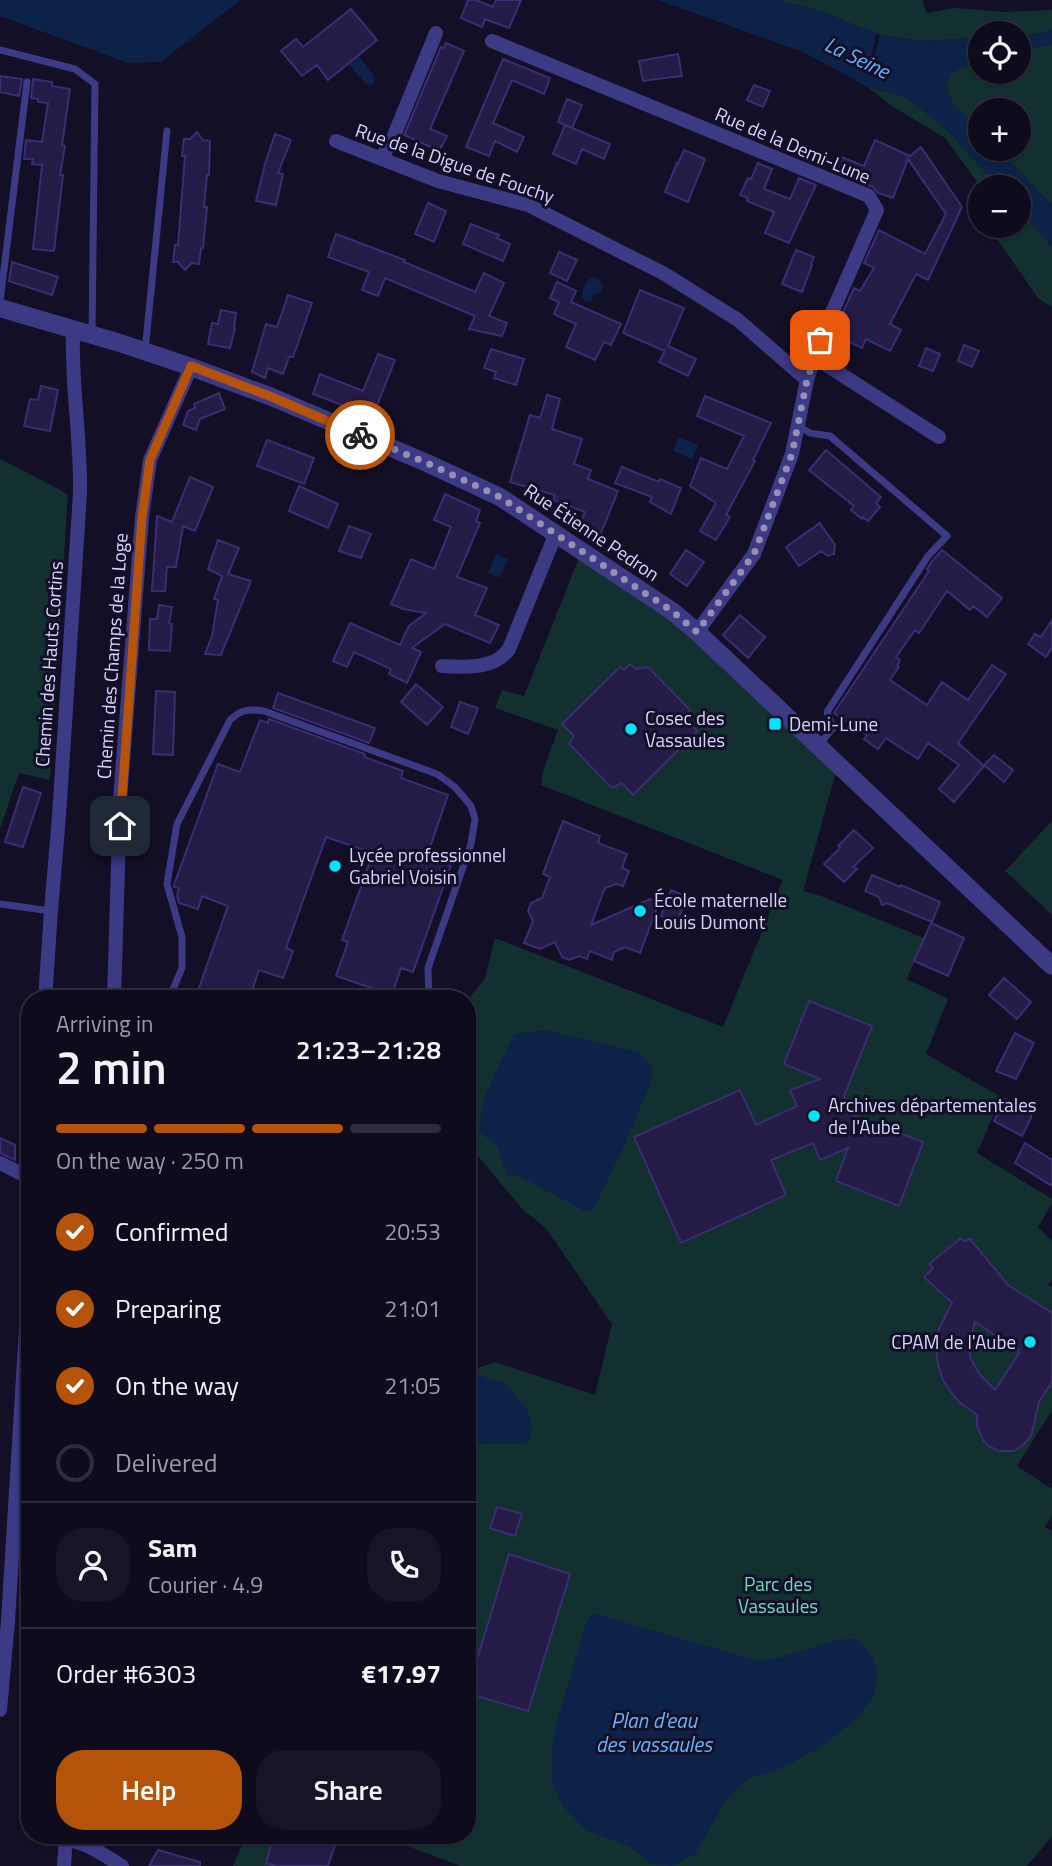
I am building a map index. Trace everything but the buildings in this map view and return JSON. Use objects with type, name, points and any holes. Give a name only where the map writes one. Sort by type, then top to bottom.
[{"type":"street","points":[[381,159],[393,138],[436,33]]},
{"type":"street","name":"Rue de la Demi-Lune","points":[[492,41],[869,196],[877,210],[820,340],[807,380],[792,454],[754,554],[697,632]]},
{"type":"street","name":"Rue de la Digue de Fouchy","points":[[336,141],[438,181],[528,205],[663,273],[738,320],[807,380]]},
{"type":"street","name":"Rue Étienne Pedron","points":[[0,308],[191,366],[272,397],[500,497],[672,611],[697,632],[1052,967]]},
{"type":"street","name":"Chemin des Hauts Cortins","points":[[46,990],[80,493],[73,330]]},
{"type":"street","points":[[814,357],[939,437]]},
{"type":"street","name":"Chemin des Champs de la Loge","points":[[114,990],[120,800],[142,517],[150,460],[191,366]]},
{"type":"street","points":[[442,666],[486,665],[504,657],[556,533]]},
{"type":"street","points":[[0,1163],[21,1174]]},
{"type":"street","points":[[0,1710],[21,1393]]},
{"type":"street","points":[[64,1866],[66,1844]]},
{"type":"street","points":[[81,1844],[122,1866]]},
{"type":"lane","points":[[0,50],[75,69],[95,84],[92,335]]},
{"type":"lane","points":[[0,302],[27,82]]},
{"type":"lane","points":[[145,351],[167,131]]},
{"type":"lane","points":[[798,425],[810,433],[831,436],[947,536],[928,556],[827,712],[833,728],[818,746]]},
{"type":"lane","points":[[173,990],[182,968],[182,937],[167,884],[177,824],[230,720],[238,713],[251,710],[264,711],[437,774],[455,787],[471,806],[475,819],[471,844],[428,968],[429,990]]},
{"type":"lane","points":[[0,904],[51,911]]},
{"type":"green space","points":[[777,0],[922,0],[927,13],[954,8],[1006,12],[1052,10],[1052,30],[1031,35],[1031,21],[968,21],[968,39],[920,41],[880,35],[817,10]]},
{"type":"green space","points":[[1052,44],[1052,206],[1031,183],[1031,175],[1023,175],[1010,161],[1031,161],[1031,98],[968,98],[968,118],[953,104],[946,85],[951,73],[968,64],[968,84],[1031,84],[1031,48]]},
{"type":"green space","points":[[866,86],[908,98],[948,131],[968,153],[968,161],[975,161],[988,175],[972,175],[945,138],[892,106]]},
{"type":"green space","points":[[1031,223],[1052,247],[1052,307],[1038,298],[996,238],[1031,238]]},
{"type":"green space","points":[[0,459],[68,494],[50,780],[19,773],[0,829]]},
{"type":"green space","name":"Parc des Vassaules","points":[[579,558],[713,648],[837,768],[803,891],[924,938],[907,979],[948,999],[926,1054],[1001,1097],[977,1153],[1052,1199],[1038,1227],[1052,1241],[1052,1279],[1048,1285],[1052,1287],[1052,1410],[1017,1466],[1052,1489],[1052,1516],[1045,1527],[1052,1531],[1052,1836],[1027,1866],[461,1866],[402,1844],[476,1844],[476,1369],[495,1362],[595,1395],[612,1324],[545,1227],[524,1211],[476,1154],[476,990],[485,978],[495,938],[723,1027],[783,880],[541,785],[543,771],[558,730],[495,708],[502,690],[524,696]]},
{"type":"green space","points":[[1052,821],[1052,915],[1005,871]]},
{"type":"green space","points":[[243,1844],[296,1844],[288,1866],[233,1866]]},
{"type":"water","points":[[0,0],[240,0],[161,62],[128,63],[0,16]]},
{"type":"water","name":"La Seine","points":[[658,0],[777,0],[817,10],[876,33],[869,73],[880,35],[920,41],[968,39],[968,64],[951,73],[946,85],[953,104],[968,118],[968,153],[948,131],[908,98],[866,86],[805,53]]},
{"type":"water","points":[[1052,30],[1052,44],[1031,48],[1031,35]]},
{"type":"water","points":[[358,55],[375,76],[372,85],[366,84],[348,64]]},
{"type":"water","points":[[975,161],[1010,161],[1023,175],[988,175]]},
{"type":"water","points":[[1031,183],[1052,206],[1052,247],[1031,223]]},
{"type":"water","points":[[593,277],[600,280],[603,288],[591,301],[585,301],[582,297],[583,288]]},
{"type":"water","points":[[678,437],[698,445],[692,459],[673,451]]},
{"type":"water","points":[[496,554],[508,559],[500,578],[488,573]]},
{"type":"water","points":[[545,1030],[639,1052],[653,1067],[652,1079],[629,1135],[593,1210],[584,1211],[520,1176],[507,1176],[498,1148],[479,1131],[483,1100],[514,1034]]},
{"type":"water","points":[[476,1375],[506,1384],[528,1411],[532,1424],[530,1440],[523,1444],[476,1444]]},
{"type":"water","name":"Plan d'eau des vassaules","points":[[596,1614],[755,1660],[775,1659],[836,1640],[857,1639],[871,1655],[878,1673],[874,1696],[858,1717],[825,1744],[785,1767],[748,1779],[727,1798],[695,1854],[671,1866],[652,1864],[632,1848],[586,1830],[563,1806],[552,1783],[555,1728],[585,1627],[590,1615]]},
{"type":"way so far","points":[[360,435],[500,497],[672,611],[697,632],[754,554],[792,454],[807,380],[820,340]]},
{"type":"place","name":"Demi-Lune","points":[[775,724]]},
{"type":"place","name":"Cosec des Vassaules","points":[[631,729]]},
{"type":"place","name":"Lycée professionnel Gabriel Voisin","points":[[335,866]]},
{"type":"place","name":"École maternelle Louis Dumont","points":[[640,911]]},
{"type":"place","name":"Archives départementales de l'Aube","points":[[814,1116]]},
{"type":"place","name":"CPAM de l'Aube","points":[[1030,1342]]},
{"type":"route","points":[[120,826],[142,517],[150,460],[191,366],[360,435]]}]
